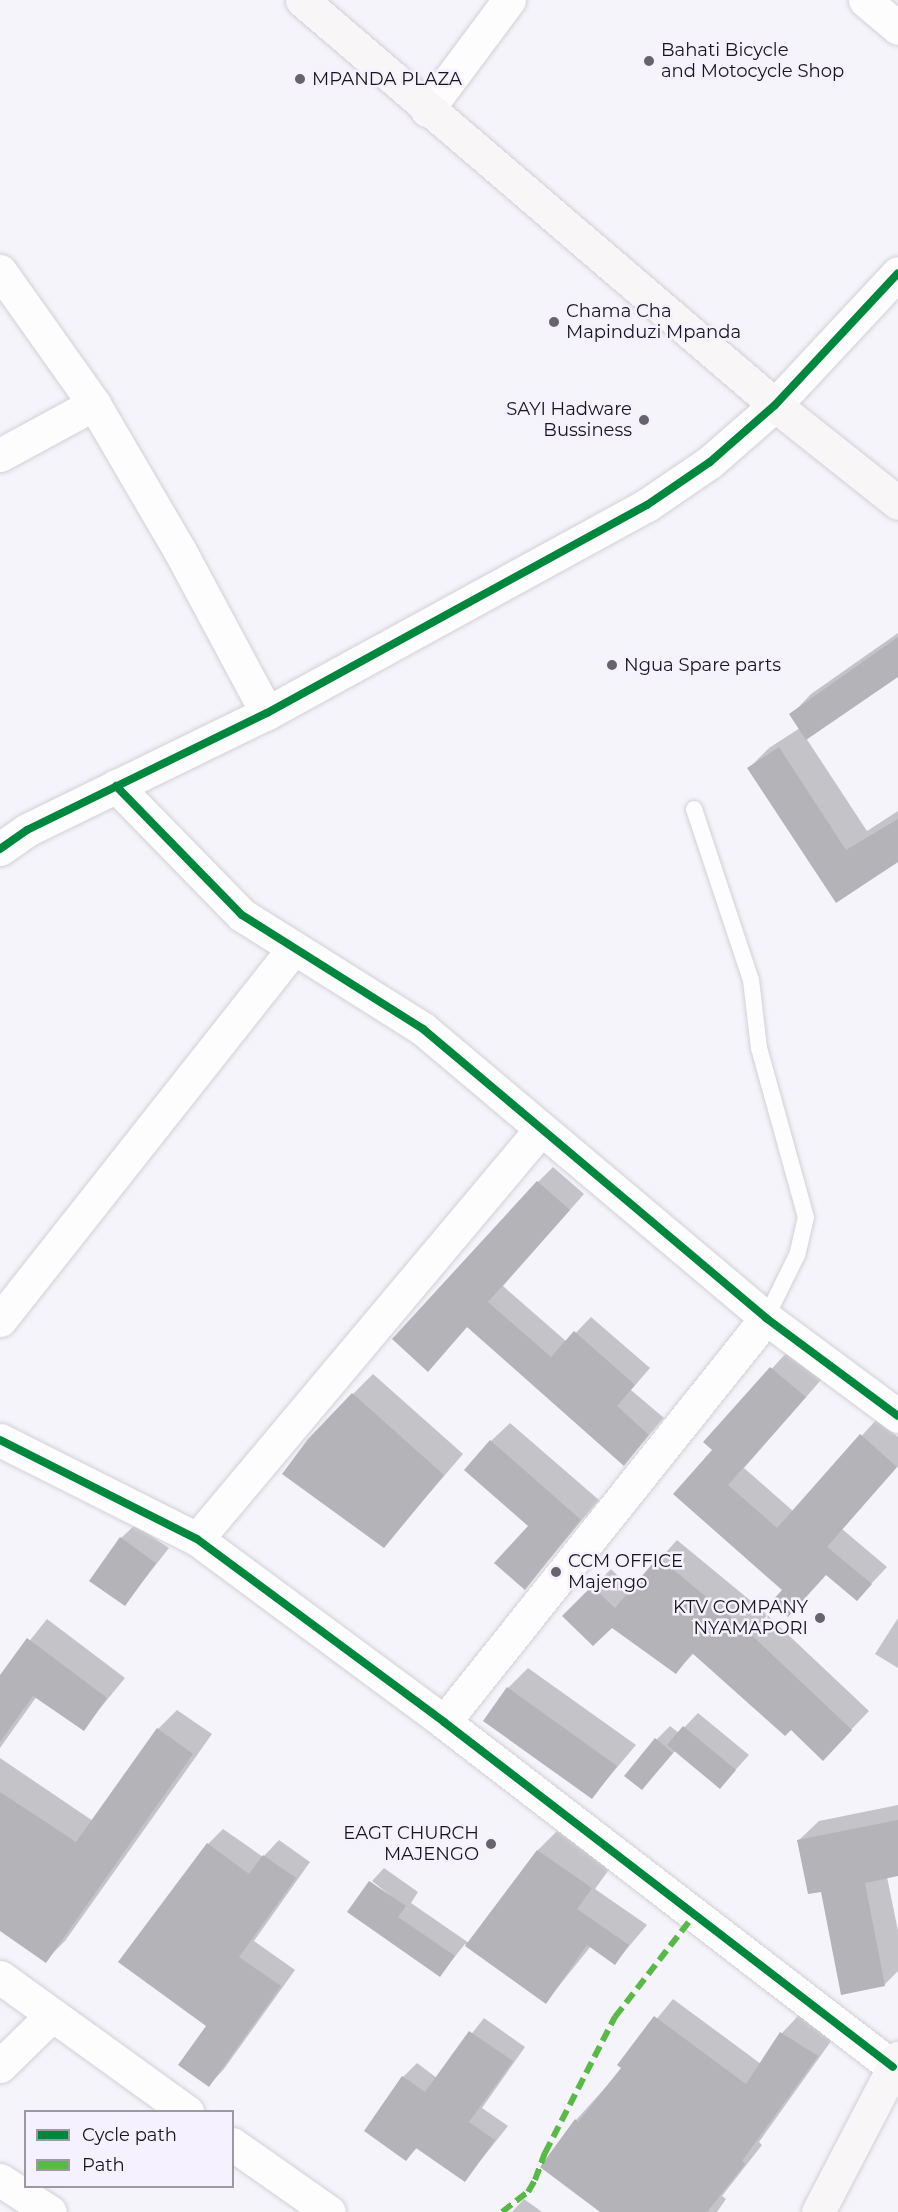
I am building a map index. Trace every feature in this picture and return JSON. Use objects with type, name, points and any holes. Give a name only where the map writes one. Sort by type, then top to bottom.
[{"type":"street","points":[[302,0],[427,110],[775,405],[898,503]]},
{"type":"street","points":[[427,110],[509,0]]},
{"type":"street","points":[[865,0],[898,28]]},
{"type":"street","points":[[0,271],[94,404],[180,551],[267,713]]},
{"type":"street","points":[[0,849],[27,830],[267,713],[647,505],[710,462],[775,405],[898,273]]},
{"type":"street","points":[[0,454],[94,404]]},
{"type":"street","points":[[116,786],[242,915],[292,950],[354,983],[423,1029],[765,1318],[898,1416]]},
{"type":"street","points":[[0,1320],[292,950]]},
{"type":"street","points":[[197,1539],[541,1129]]},
{"type":"street","points":[[444,1722],[765,1318]]},
{"type":"street","points":[[0,1440],[197,1539],[896,2062],[818,2212]]},
{"type":"street","points":[[0,1977],[184,2110]]},
{"type":"street","points":[[0,2066],[51,2016]]},
{"type":"street","points":[[234,2145],[329,2212]]},
{"type":"street","points":[[0,2180],[50,2212]]},
{"type":"lane","points":[[693,809],[751,980],[759,1048],[806,1217],[797,1255],[765,1318]]},
{"type":"building","points":[[898,637],[898,677],[806,740],[789,714]]},
{"type":"building","points":[[779,747],[846,850],[898,819],[898,862],[836,903],[747,768]]},
{"type":"building","points":[[537,1181],[570,1210],[488,1302],[551,1357],[574,1331],[635,1385],[617,1406],[649,1435],[624,1466],[467,1327],[428,1372],[392,1339]]},
{"type":"building","points":[[770,1367],[806,1397],[728,1485],[777,1528],[860,1434],[897,1467],[827,1547],[872,1584],[857,1601],[826,1575],[788,1617],[771,1602],[782,1590],[673,1494],[712,1450],[703,1442]]},
{"type":"building","points":[[352,1393],[444,1475],[384,1548],[282,1474],[308,1439]]},
{"type":"building","points":[[490,1440],[581,1520],[525,1590],[494,1563],[528,1526],[464,1470]]},
{"type":"building","points":[[120,1537],[156,1563],[125,1606],[89,1581]]},
{"type":"building","points":[[658,1557],[745,1629],[852,1730],[823,1761],[791,1730],[785,1736],[692,1653],[676,1674],[612,1628],[593,1646],[562,1616],[592,1586],[615,1608]]},
{"type":"building","points":[[27,1638],[107,1698],[84,1731],[33,1696],[0,1742],[0,1675]]},
{"type":"building","points":[[507,1687],[617,1766],[592,1799],[483,1721]]},
{"type":"building","points":[[683,1726],[736,1770],[720,1789],[667,1745]]},
{"type":"building","points":[[157,1728],[193,1754],[46,1963],[0,1931],[0,1792],[76,1842]]},
{"type":"building","points":[[655,1738],[673,1753],[642,1790],[624,1776]]},
{"type":"building","points":[[898,1820],[898,1876],[865,1883],[885,1986],[841,1995],[821,1892],[808,1894],[797,1840]]},
{"type":"building","points":[[207,1843],[249,1874],[263,1855],[296,1878],[239,1957],[281,1986],[209,2087],[178,2065],[206,2026],[118,1962]]},
{"type":"building","points":[[537,1850],[592,1888],[577,1909],[629,1945],[615,1965],[587,1945],[546,2004],[465,1946]]},
{"type":"building","points":[[369,1881],[406,1906],[398,1917],[455,1956],[440,1977],[347,1912]]},
{"type":"building","points":[[654,2016],[746,2084],[780,2032],[818,2056],[742,2161],[745,2164],[707,2212],[600,2212],[540,2167],[575,2119],[578,2122],[621,2068],[617,2065]]},
{"type":"building","points":[[469,2031],[513,2061],[469,2122],[495,2140],[465,2182],[416,2148],[406,2161],[364,2131],[402,2076],[425,2092]]},
{"type":"marked path","points":[[502,2212],[528,2192],[545,2153],[615,2017],[694,1915]]},
{"type":"cycle path","points":[[0,849],[27,830],[267,713],[647,505],[710,462],[775,405],[898,273]]},
{"type":"cycle path","points":[[116,786],[242,915],[423,1029],[766,1318],[898,1416]]},
{"type":"cycle path","points":[[0,1440],[197,1539],[444,1722],[893,2067]]},
{"type":"place","name":"Bahati Bicycle and Motocycle Shop","points":[[649,61]]},
{"type":"place","name":"MPANDA PLAZA","points":[[300,79]]},
{"type":"place","name":"Chama Cha Mapinduzi Mpanda","points":[[554,322]]},
{"type":"place","name":"SAYI Hadware Bussiness","points":[[644,420]]},
{"type":"place","name":"Ngua Spare parts","points":[[612,665]]},
{"type":"place","name":"CCM OFFICE Majengo","points":[[556,1572]]},
{"type":"place","name":"KTV COMPANY NYAMAPORI","points":[[820,1618]]},
{"type":"place","name":"EAGT CHURCH MAJENGO","points":[[491,1844]]}]
